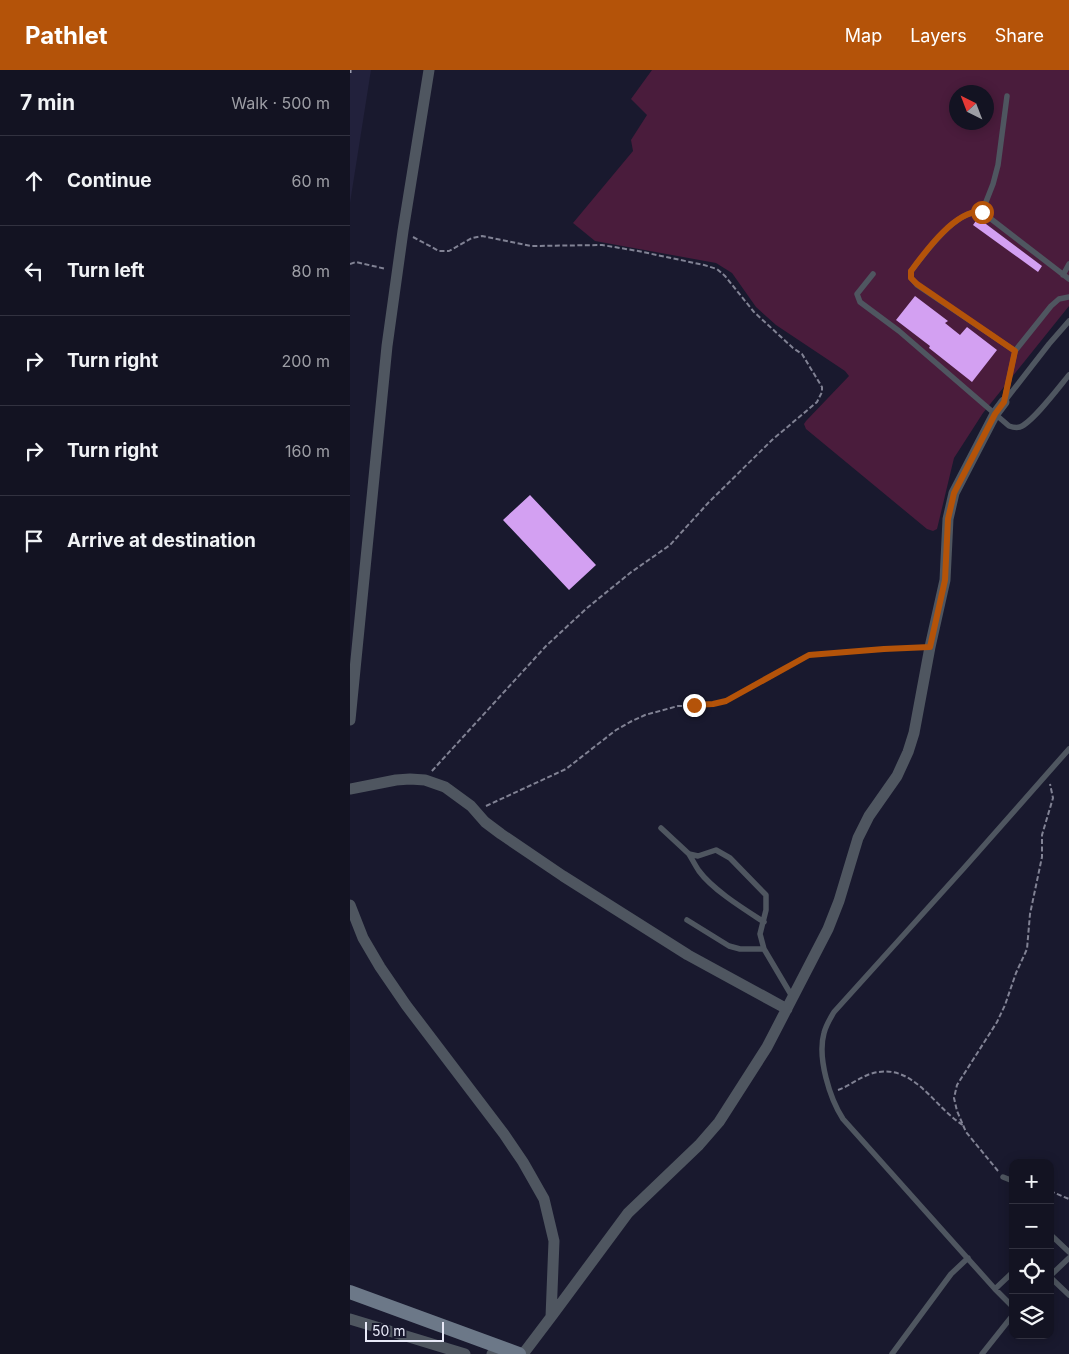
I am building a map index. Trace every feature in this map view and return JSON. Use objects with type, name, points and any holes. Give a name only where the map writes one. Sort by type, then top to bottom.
[{"type":"main road","points":[[350,1292],[498,1351],[519,1354]]},
{"type":"street","points":[[350,720],[387,346],[429,70]]},
{"type":"street","points":[[523,1354],[628,1213],[719,1122],[767,1047],[828,929],[839,901],[858,838],[864,825],[896,776],[908,752],[914,733],[945,580],[948,519],[954,493],[995,414],[1004,402]]},
{"type":"street","points":[[350,789],[396,780],[425,780],[445,787],[461,797],[485,822],[528,853],[688,955],[787,1009]]},
{"type":"street","points":[[350,905],[364,938],[380,967],[504,1134],[538,1187],[548,1213],[554,1241],[550,1317]]},
{"type":"street","points":[[350,1319],[465,1354]]},
{"type":"lane","points":[[982,212],[998,165],[1006,96]]},
{"type":"lane","points":[[1015,351],[917,284],[911,278],[911,271],[944,231],[965,215],[975,211],[982,212],[1069,279]]},
{"type":"lane","points":[[1063,274],[1069,264]]},
{"type":"lane","points":[[873,274],[857,294],[860,302],[899,331],[1009,426],[1015,428],[1022,427],[1040,410],[1069,375]]},
{"type":"lane","points":[[1004,402],[1015,351],[1051,306],[1059,299],[1069,297]]},
{"type":"lane","points":[[1004,402],[1069,321]]},
{"type":"lane","points":[[1009,1302],[838,1112],[823,1060],[822,1046],[827,1024],[834,1012],[1069,749]]},
{"type":"lane","points":[[661,828],[689,854],[700,872],[740,907],[764,922]]},
{"type":"lane","points":[[689,854],[698,856],[716,850],[730,858],[766,895],[764,922],[760,934],[764,948],[793,998]]},
{"type":"lane","points":[[687,920],[729,946],[740,949],[764,948]]},
{"type":"lane","points":[[1003,1177],[1009,1179]]},
{"type":"lane","points":[[1054,1238],[1069,1252]]},
{"type":"lane","points":[[892,1354],[951,1274],[968,1258]]},
{"type":"lane","points":[[1054,1273],[1069,1258]]},
{"type":"lane","points":[[995,1288],[1009,1276]]},
{"type":"lane","points":[[1054,1281],[1069,1295]]},
{"type":"lane","points":[[982,1354],[1009,1320]]},
{"type":"path","points":[[403,231],[430,248],[439,251],[449,251],[472,238],[482,236],[531,246],[602,245],[669,257],[716,269],[725,276],[754,312],[802,354],[822,388],[817,402],[772,440],[709,502],[670,545],[630,573],[546,646],[425,780]]},
{"type":"path","points":[[350,264],[356,262],[397,271]]},
{"type":"path","points":[[475,811],[566,769],[616,730],[630,722],[645,715],[678,706],[713,704],[726,701],[809,655],[930,647]]},
{"type":"path","points":[[1003,1177],[966,1132],[954,1098],[957,1085],[997,1022],[1027,949],[1030,914],[1039,879],[1042,857],[1042,835],[1053,798],[1047,773]]},
{"type":"path","points":[[831,1093],[870,1074],[891,1072],[912,1079],[935,1099],[951,1118],[963,1125]]},
{"type":"path","points":[[1054,1193],[1069,1199]]},
{"type":"shaded area","points":[[350,70],[371,70],[350,203]]},
{"type":"shaded area","points":[[652,70],[1069,70],[1069,306],[983,413],[954,458],[937,529],[933,531],[927,529],[806,429],[804,424],[806,421],[849,376],[845,371],[776,325],[756,307],[732,273],[716,263],[595,241],[573,223],[633,151],[631,140],[647,115],[631,99]]},
{"type":"building","points":[[978,218],[1042,266],[1038,272],[973,225]]},
{"type":"building","points":[[915,296],[948,321],[945,323],[960,335],[967,327],[997,350],[972,382],[896,320]]},
{"type":"building","points":[[530,495],[596,565],[569,590],[503,520]]},
{"type":"route","points":[[694,705],[726,701],[809,655],[930,647],[945,580],[948,519],[954,493],[974,452],[995,414],[1004,402],[1015,351],[917,284],[911,278],[911,271],[944,231],[965,215],[975,211],[982,212]]}]
